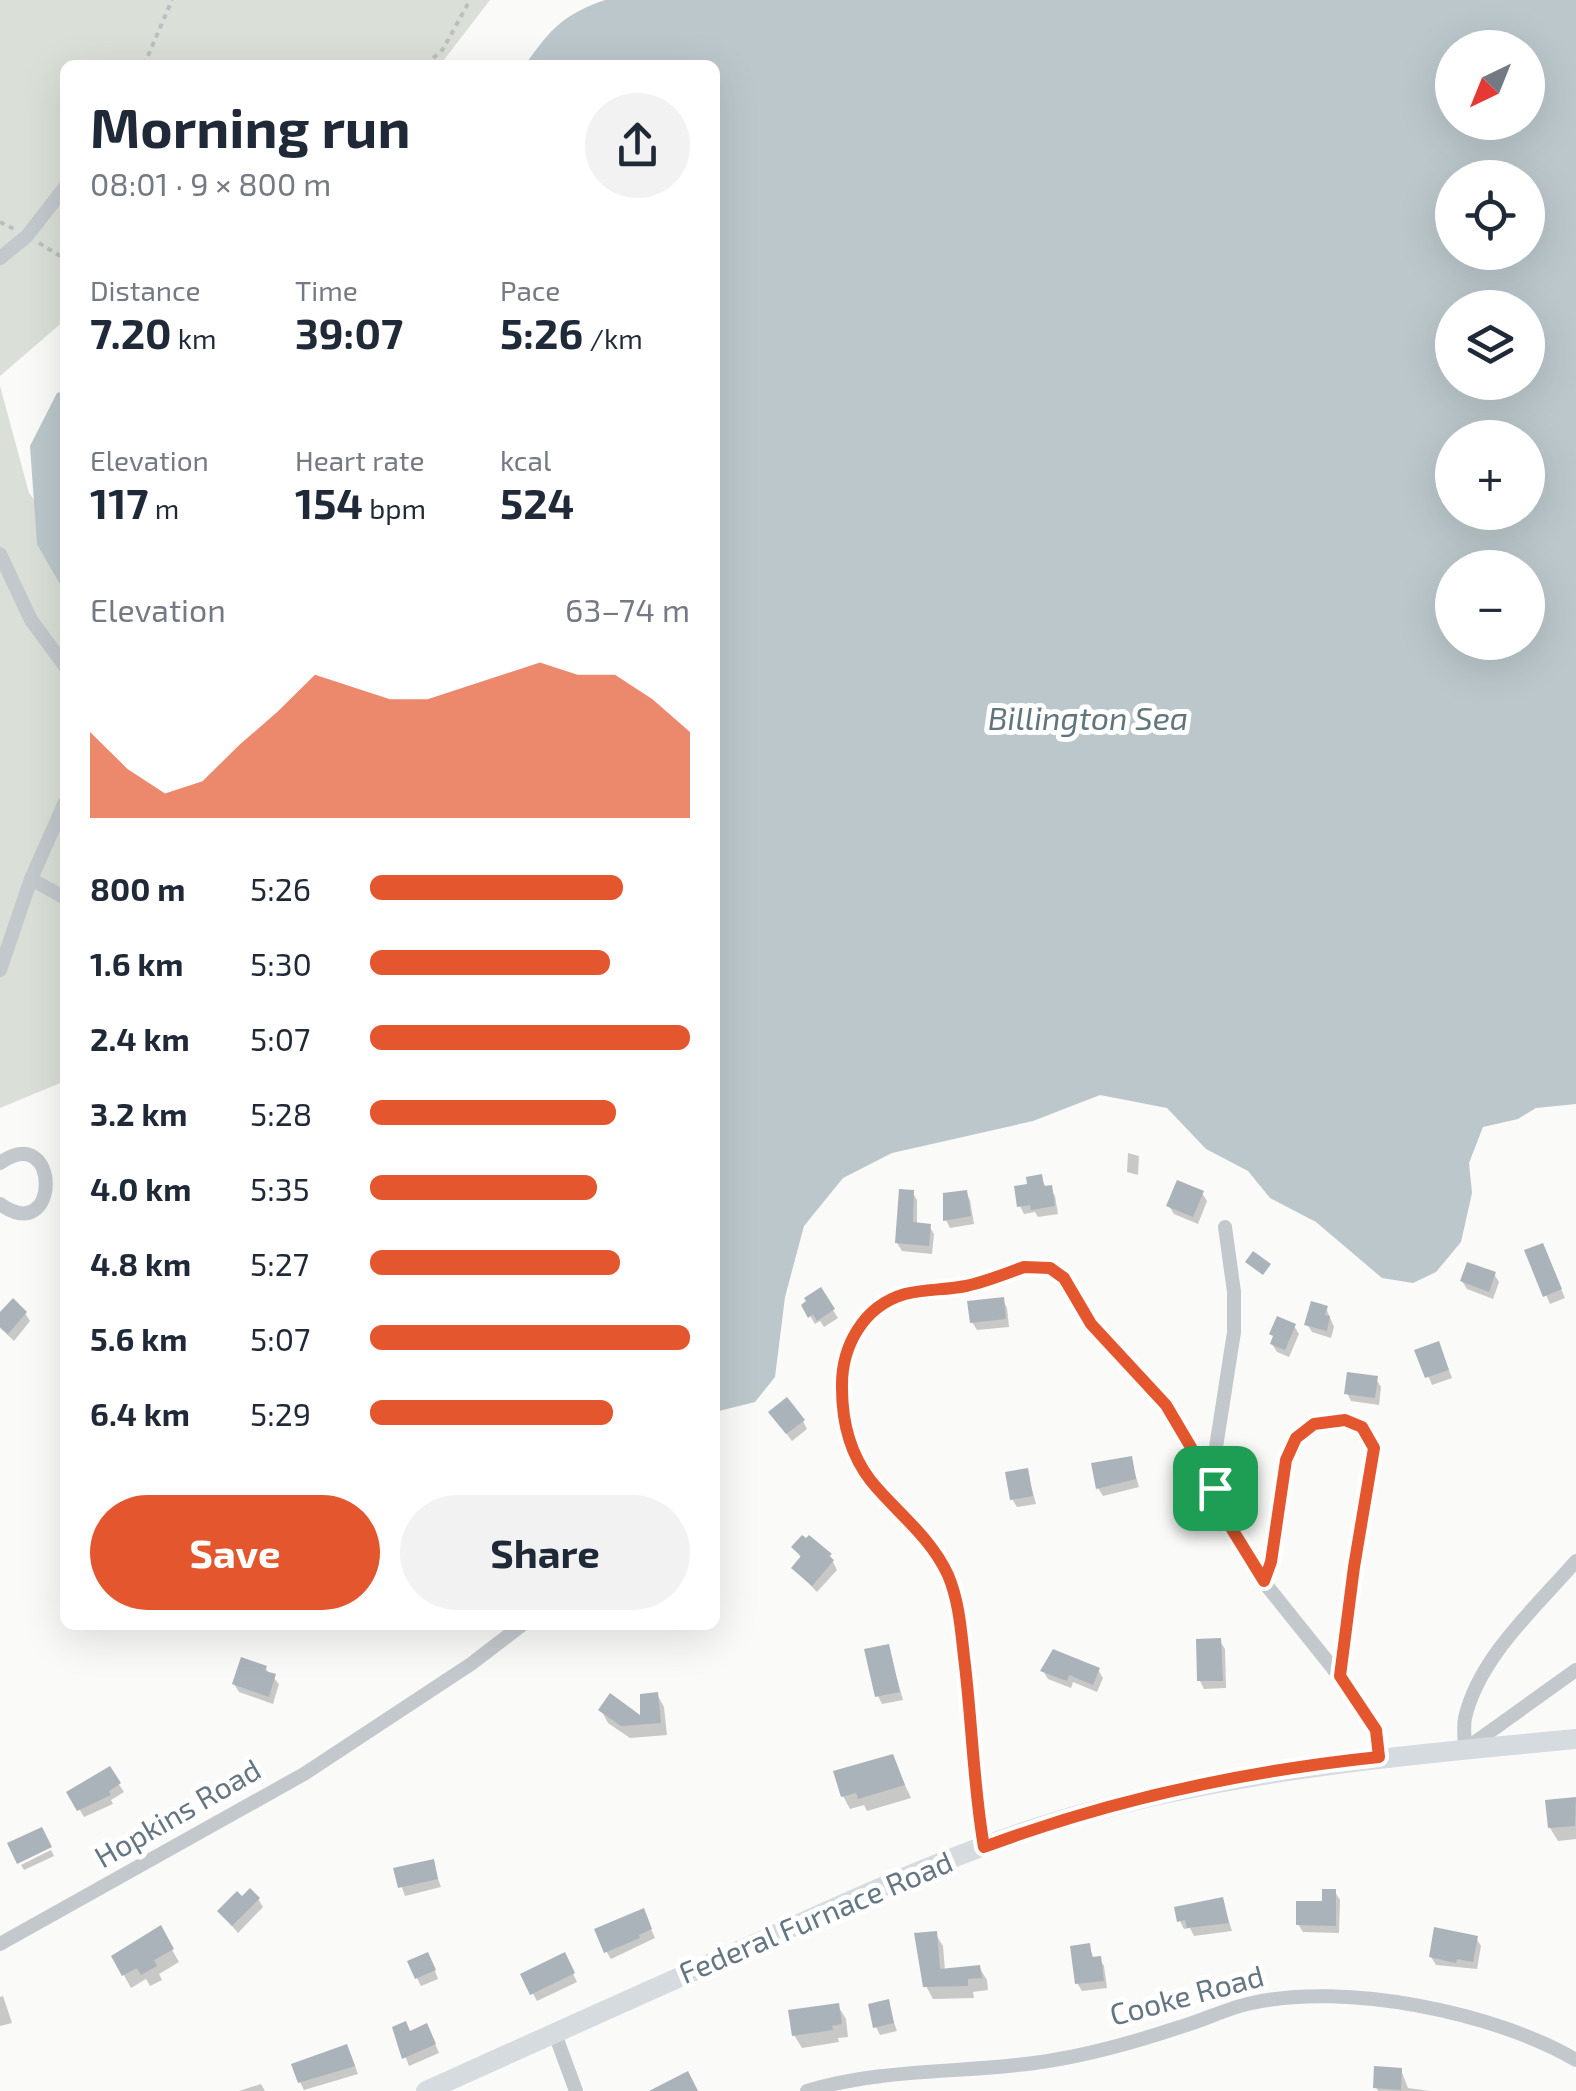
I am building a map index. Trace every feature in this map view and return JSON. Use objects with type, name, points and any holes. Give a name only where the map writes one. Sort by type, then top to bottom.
[{"type":"main road","name":"Federal Furnace Road","points":[[426,2091],[917,1872],[1096,1810],[1208,1784],[1379,1757],[1576,1738]]},
{"type":"street","points":[[0,258],[27,236],[60,193]]},
{"type":"street","points":[[0,554],[31,620],[60,659]]},
{"type":"street","points":[[0,970],[31,879],[60,813]]},
{"type":"street","points":[[31,879],[60,895]]},
{"type":"street","points":[[0,1163],[25,1155],[41,1164],[48,1181],[46,1196],[34,1209],[16,1212],[0,1204]]},
{"type":"street","points":[[1224,1226],[1234,1292],[1234,1332],[1212,1472],[1215,1488],[1227,1521],[1264,1581],[1340,1676],[1376,1730],[1379,1757]]},
{"type":"street","points":[[984,1847],[957,1604],[948,1575],[928,1542],[858,1462],[842,1407],[842,1378],[852,1337],[878,1307],[904,1294],[967,1286],[1024,1267],[1050,1268],[1064,1278],[1091,1324],[1166,1405],[1215,1488]]},
{"type":"street","points":[[1465,1749],[1464,1720],[1483,1678],[1513,1628],[1576,1560]]},
{"type":"street","name":"Hopkins Road","points":[[0,1944],[297,1778],[515,1630]]},
{"type":"street","points":[[1465,1749],[1576,1670]]},
{"type":"street","name":"Cooke Road","points":[[806,2091],[890,2074],[1050,2060],[1182,2027],[1248,2004],[1309,1996],[1367,2000],[1457,2015],[1528,2036],[1576,2060]]},
{"type":"street","points":[[555,2034],[576,2091]]},
{"type":"lane","points":[[1264,1581],[1274,1545],[1286,1460],[1296,1438],[1314,1424],[1345,1420],[1362,1427],[1374,1448],[1340,1676]]},
{"type":"path","points":[[146,60],[172,0]]},
{"type":"path","points":[[431,60],[443,49],[470,0]]},
{"type":"path","points":[[27,236],[60,256]]},
{"type":"shaded area","points":[[0,0],[490,0],[444,60],[60,60],[60,324],[0,376]]},
{"type":"shaded area","points":[[0,386],[29,493],[60,535],[60,1083],[0,1108]]},
{"type":"water","name":"Billington Sea","points":[[605,0],[1576,0],[1576,1104],[1536,1108],[1518,1119],[1483,1127],[1469,1163],[1472,1193],[1461,1242],[1436,1272],[1413,1283],[1382,1278],[1316,1222],[1270,1198],[1248,1171],[1206,1149],[1167,1108],[1100,1095],[1033,1121],[892,1153],[843,1178],[804,1226],[785,1297],[775,1377],[755,1402],[720,1411],[720,60],[529,60],[559,25],[578,11]]},
{"type":"water","points":[[60,392],[60,584],[37,544],[30,446]]},
{"type":"building","points":[[1042,1174],[1044,1186],[1052,1185],[1055,1206],[1031,1210],[1030,1205],[1017,1207],[1014,1186],[1027,1184],[1026,1177]]},
{"type":"building","points":[[1177,1180],[1204,1191],[1193,1217],[1166,1206]]},
{"type":"building","points":[[899,1189],[914,1190],[913,1222],[931,1224],[929,1246],[895,1243]]},
{"type":"building","points":[[967,1190],[971,1216],[943,1221],[943,1193]]},
{"type":"building","points":[[1543,1243],[1562,1289],[1543,1297],[1524,1250]]},
{"type":"building","points":[[1253,1251],[1271,1264],[1263,1275],[1245,1262]]},
{"type":"building","points":[[1467,1262],[1496,1272],[1489,1292],[1460,1281]]},
{"type":"building","points":[[821,1287],[835,1309],[817,1321],[813,1314],[808,1318],[801,1305],[806,1301],[804,1298]]},
{"type":"building","points":[[1004,1297],[1006,1319],[970,1323],[967,1301]]},
{"type":"building","points":[[13,1298],[27,1312],[8,1334],[0,1327],[0,1312]]},
{"type":"building","points":[[1311,1301],[1328,1306],[1327,1331],[1304,1325]]},
{"type":"building","points":[[1277,1316],[1296,1324],[1285,1350],[1270,1344],[1273,1336],[1269,1334]]},
{"type":"building","points":[[1439,1341],[1449,1370],[1425,1378],[1414,1350]]},
{"type":"building","points":[[1347,1372],[1378,1376],[1375,1398],[1344,1394]]},
{"type":"building","points":[[787,1397],[805,1420],[786,1434],[768,1412]]},
{"type":"building","points":[[1132,1456],[1136,1479],[1096,1489],[1091,1463]]},
{"type":"building","points":[[1028,1468],[1033,1496],[1010,1500],[1005,1472]]},
{"type":"building","points":[[802,1535],[809,1535],[834,1560],[812,1586],[791,1568],[801,1556],[791,1547]]},
{"type":"building","points":[[1221,1638],[1223,1681],[1197,1681],[1196,1639]]},
{"type":"building","points":[[889,1644],[900,1692],[875,1697],[864,1649]]},
{"type":"building","points":[[1053,1649],[1100,1668],[1093,1685],[1069,1675],[1067,1681],[1040,1671]]},
{"type":"building","points":[[241,1657],[267,1666],[265,1671],[276,1674],[269,1697],[232,1684]]},
{"type":"building","points":[[658,1692],[661,1723],[621,1726],[598,1710],[610,1693],[640,1715],[640,1694]]},
{"type":"building","points":[[893,1754],[905,1785],[858,1799],[856,1793],[841,1797],[833,1771]]},
{"type":"building","points":[[110,1766],[121,1783],[109,1791],[111,1795],[77,1811],[66,1792]]},
{"type":"building","points":[[1576,1797],[1575,1826],[1548,1828],[1545,1800]]},
{"type":"building","points":[[42,1827],[52,1847],[17,1864],[7,1843]]},
{"type":"building","points":[[434,1859],[438,1879],[398,1888],[393,1868]]},
{"type":"building","points":[[250,1888],[260,1898],[232,1926],[217,1911],[237,1891],[242,1896]]},
{"type":"building","points":[[1322,1889],[1336,1889],[1336,1926],[1296,1925],[1296,1901],[1322,1901]]},
{"type":"building","points":[[1223,1897],[1229,1923],[1187,1928],[1185,1920],[1177,1922],[1174,1907]]},
{"type":"building","points":[[644,1908],[652,1929],[604,1953],[594,1929]]},
{"type":"building","points":[[161,1925],[174,1949],[154,1960],[157,1966],[141,1975],[137,1968],[122,1976],[111,1956]]},
{"type":"building","points":[[1434,1927],[1478,1936],[1473,1962],[1429,1957]]},
{"type":"building","points":[[937,1931],[940,1969],[980,1965],[982,1978],[968,1979],[968,1986],[923,1987],[914,1933]]},
{"type":"building","points":[[1090,1943],[1092,1957],[1101,1956],[1104,1981],[1075,1984],[1070,1946]]},
{"type":"building","points":[[428,1952],[436,1970],[415,1979],[407,1961]]},
{"type":"building","points":[[565,1952],[575,1973],[530,1995],[520,1974]]},
{"type":"building","points":[[889,1999],[894,2023],[873,2028],[868,2004]]},
{"type":"building","points":[[839,2003],[842,2024],[832,2026],[833,2030],[792,2036],[788,2010]]},
{"type":"building","points":[[406,2021],[410,2031],[427,2023],[436,2044],[402,2059],[392,2027]]},
{"type":"building","points":[[347,2044],[355,2066],[298,2083],[291,2064]]},
{"type":"building","points":[[1374,2066],[1402,2068],[1401,2090],[1373,2088]]},
{"type":"building","points":[[688,2071],[698,2091],[649,2091]]},
{"type":"route","points":[[1024,1267],[1050,1268],[1064,1278],[1091,1324],[1166,1405],[1215,1488],[1227,1521],[1264,1581],[1281,1510],[1286,1460],[1296,1438],[1314,1424],[1345,1420],[1362,1427],[1374,1448],[1340,1676],[1376,1730],[1379,1757],[1208,1784],[1096,1810],[984,1847],[957,1604],[948,1575],[928,1542],[858,1462],[842,1407],[845,1355],[852,1337],[878,1307],[904,1294],[967,1286],[1024,1267]]}]
